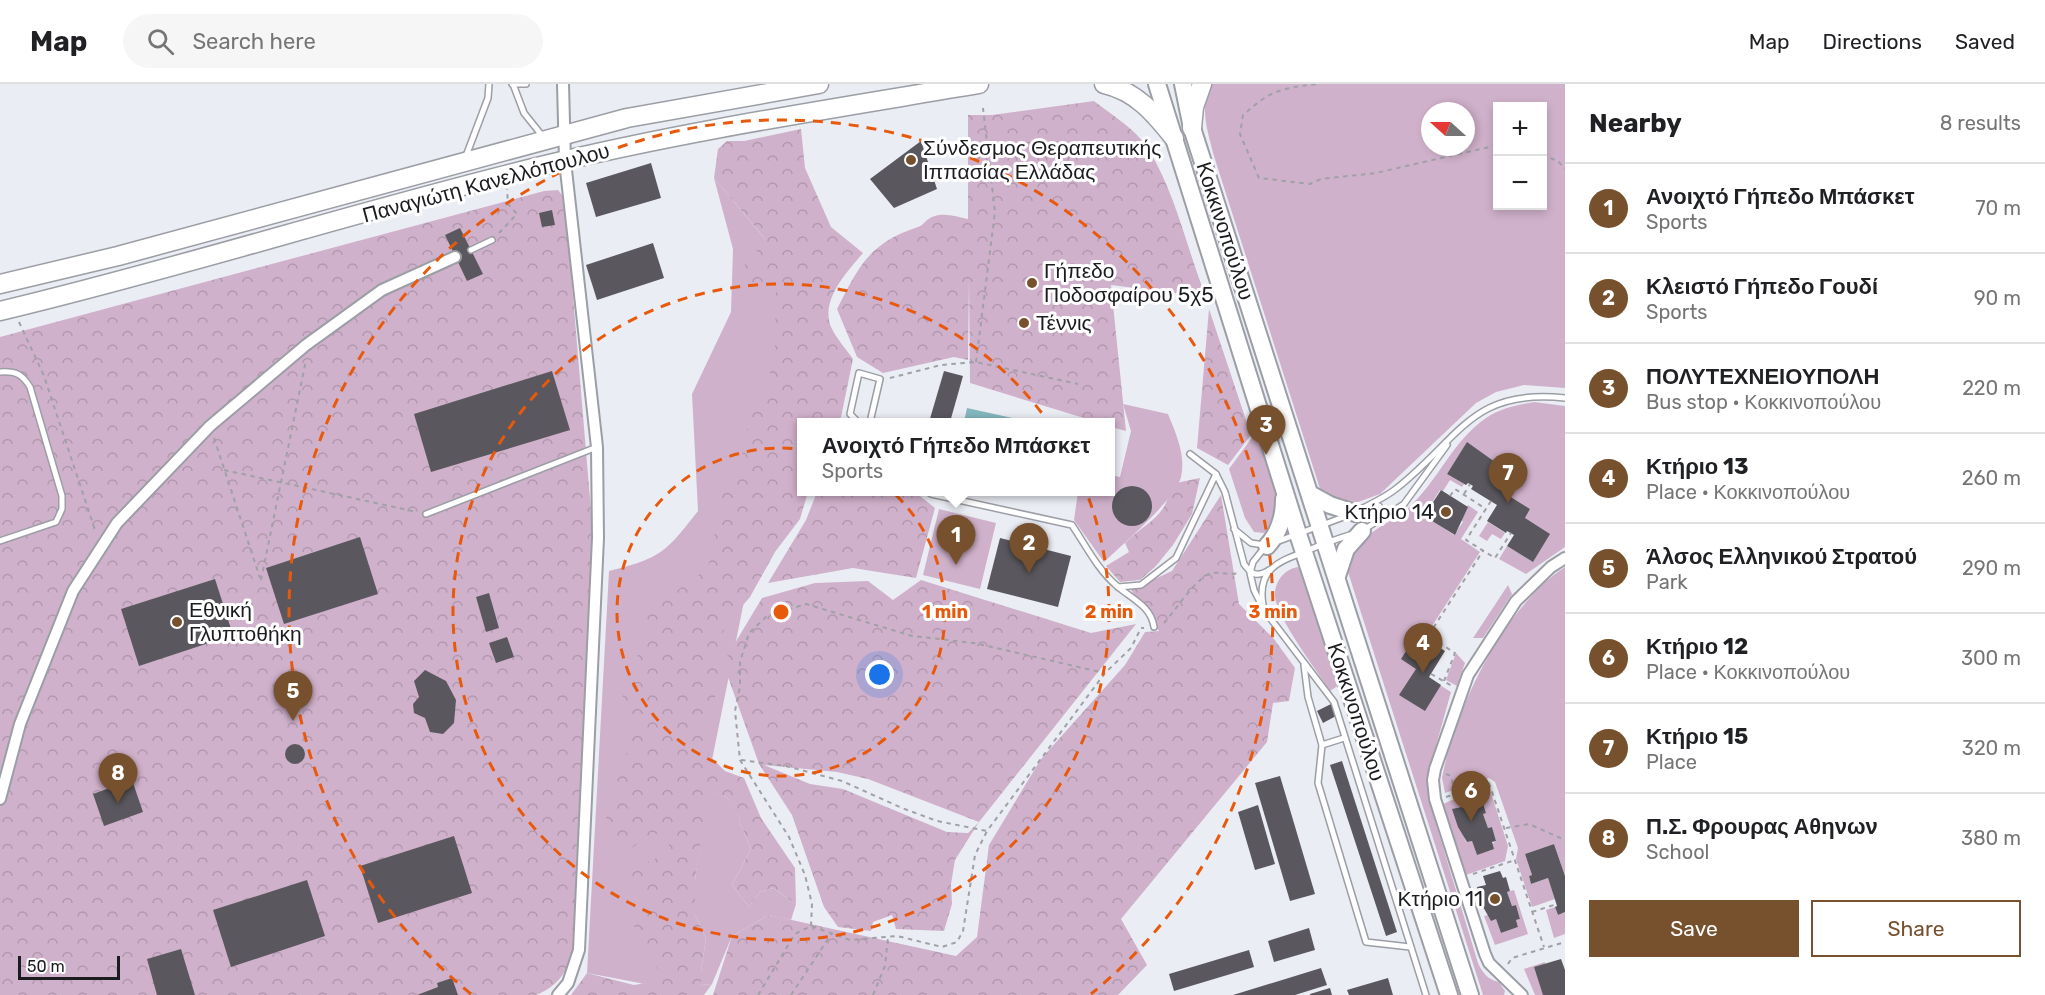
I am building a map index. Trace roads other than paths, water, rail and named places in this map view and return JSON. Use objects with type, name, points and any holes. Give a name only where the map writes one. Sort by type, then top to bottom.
[{"type":"main road","name":"Παναγιώτη Κανελλόπουλου","points":[[0,284],[118,256],[564,133],[659,111],[819,84]]},
{"type":"main road","name":"Παναγιώτη Κανελλόπουλου","points":[[7,310],[125,282],[565,160],[664,137],[979,84]]},
{"type":"main road","points":[[1104,84],[1129,93],[1147,107],[1174,138]]},
{"type":"main road","name":"Κοκκινοπούλου","points":[[1157,84],[1298,534],[1449,995]]},
{"type":"main road","name":"Κοκκινοπούλου","points":[[1183,84],[1192,128],[1470,995]]},
{"type":"main road","points":[[1192,128],[1194,107],[1202,84]]},
{"type":"main road","points":[[1267,546],[1278,529],[1284,511],[1284,489]]},
{"type":"main road","points":[[1310,494],[1330,505],[1355,513]]},
{"type":"main road","points":[[1337,576],[1346,549],[1362,531]]},
{"type":"street","points":[[558,995],[568,983],[579,950],[598,538],[597,447],[565,160],[562,84]]},
{"type":"street","points":[[0,799],[20,724],[68,603],[117,524],[210,426],[310,342],[382,290],[455,257]]},
{"type":"street","points":[[1522,995],[1503,969],[1485,954],[1433,789],[1435,769],[1468,675],[1516,601],[1551,567],[1565,558]]},
{"type":"street","points":[[1503,969],[1513,995]]},
{"type":"lane","points":[[464,161],[488,98],[489,84]]},
{"type":"lane","points":[[526,84],[512,84],[524,113],[545,139]]},
{"type":"lane","points":[[471,250],[492,240]]},
{"type":"lane","points":[[0,372],[11,371],[22,375],[30,387],[62,496],[62,509],[56,522],[0,540]]},
{"type":"lane","points":[[854,418],[850,414],[859,374],[879,379],[871,418]]},
{"type":"lane","points":[[1250,573],[1252,562],[1267,546],[1355,513],[1404,482],[1482,410],[1499,402],[1535,395],[1565,398]]},
{"type":"lane","points":[[1250,573],[1266,572],[1276,563],[1326,542],[1362,531],[1380,521],[1414,494],[1453,437]]},
{"type":"lane","points":[[426,514],[597,447]]},
{"type":"lane","points":[[1190,454],[1216,474],[1225,492],[1238,552],[1250,573],[1254,590],[1264,610],[1334,702],[1426,995]]},
{"type":"lane","points":[[1118,587],[1141,585],[1176,558],[1216,474]]},
{"type":"lane","points":[[945,496],[1072,525],[1106,576],[1142,605],[1152,616],[1154,627]]},
{"type":"lane","points":[[1372,504],[1379,506],[1382,514],[1380,521]]},
{"type":"lane","points":[[1233,528],[1251,543],[1267,546]]},
{"type":"lane","points":[[1264,610],[1263,586],[1268,573],[1276,563]]},
{"type":"lane","points":[[1303,663],[1308,697],[1322,745],[1318,783],[1366,942],[1410,947]]},
{"type":"lane","points":[[1322,745],[1344,738]]},
{"type":"water","points":[[967,408],[1012,418],[965,418]]},
{"type":"place","name":"Σύνδεσμος Θεραπευτικής Ιππασίας Ελλάδας","points":[[911,160]]},
{"type":"place","name":"Γήπεδο Ποδοσφαίρου 5χ5","points":[[1032,283]]},
{"type":"place","name":"Τέννις","points":[[1024,323]]},
{"type":"place","name":"ΠΟΛΥΤΕΧΝΕΙΟΥΠΟΛΗ","points":[[1266,455]]},
{"type":"place","name":"Κτήριο 15","points":[[1508,503]]},
{"type":"place","name":"Κτήριο 14","points":[[1446,512]]},
{"type":"place","name":"Ανοιχτό Γήπεδο Μπάσκετ","points":[[956,565]]},
{"type":"place","name":"Κλειστό Γήπεδο Γουδί","points":[[1029,573]]},
{"type":"place","name":"Εθνική Γλυπτοθήκη","points":[[177,622]]},
{"type":"place","name":"Κτήριο 13","points":[[1423,673]]},
{"type":"place","name":"Άλσος Ελληνικού Στρατού","points":[[293,721]]},
{"type":"place","name":"Π.Σ. Φρουρας Αθηνων","points":[[118,803]]},
{"type":"place","name":"Κτήριο 12","points":[[1471,821]]},
{"type":"place","name":"Κτήριο 11","points":[[1495,899]]}]
